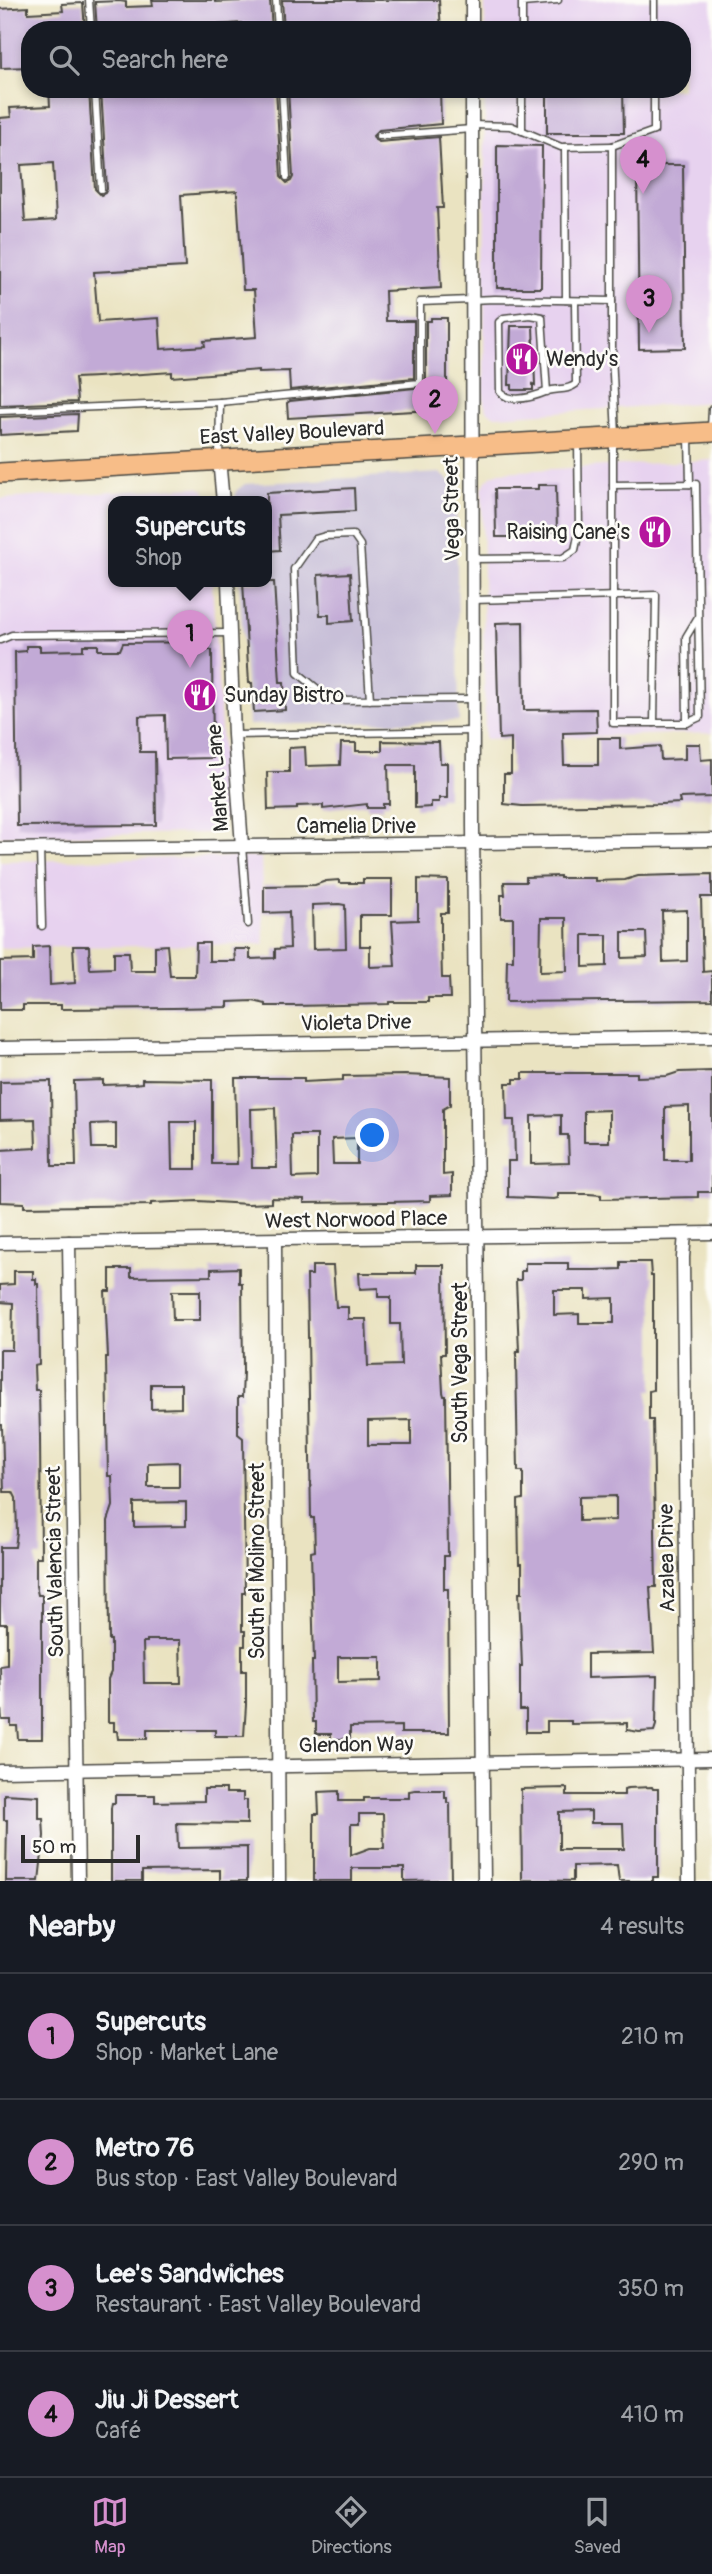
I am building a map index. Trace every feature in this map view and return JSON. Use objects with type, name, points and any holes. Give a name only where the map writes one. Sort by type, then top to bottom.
[{"type":"main road","name":"East Valley Boulevard","points":[[0,472],[711,432]]},
{"type":"street","points":[[472,0],[472,21]]},
{"type":"street","name":"Vega Street","points":[[472,98],[474,844]]},
{"type":"street","points":[[219,459],[222,496]]},
{"type":"street","name":"Market Lane","points":[[228,587],[234,735],[242,846]]},
{"type":"street","name":"Camelia Drive","points":[[0,849],[712,840]]},
{"type":"street","name":"South Vega Street","points":[[474,844],[484,1881]]},
{"type":"street","name":"Violeta Drive","points":[[0,1048],[712,1037]]},
{"type":"street","name":"West Norwood Place","points":[[0,1243],[712,1233]]},
{"type":"street","name":"Azalea Drive","points":[[685,1234],[683,1257],[689,1881]]},
{"type":"street","name":"South el Molino Street","points":[[275,1241],[279,1881]]},
{"type":"street","name":"South Valencia Street","points":[[69,1242],[78,1881]]},
{"type":"street","name":"Glendon Way","points":[[0,1771],[712,1759]]},
{"type":"lane","points":[[89,0],[90,21]]},
{"type":"lane","points":[[276,0],[277,21]]},
{"type":"lane","points":[[522,21],[522,3],[558,0]]},
{"type":"lane","points":[[654,0],[654,21]]},
{"type":"lane","points":[[96,98],[101,189]]},
{"type":"lane","points":[[283,98],[287,177]]},
{"type":"lane","points":[[522,98],[522,131]]},
{"type":"lane","points":[[379,136],[511,126],[565,147],[612,146],[654,131],[654,98]]},
{"type":"lane","points":[[612,146],[614,437],[612,485],[613,723],[687,723],[699,717],[696,484],[612,485]]},
{"type":"lane","points":[[565,147],[566,300]]},
{"type":"lane","points":[[0,411],[220,402],[421,383],[420,302],[612,300]]},
{"type":"lane","points":[[547,391],[542,317],[530,315],[504,318],[499,322],[500,391],[504,396],[542,396],[547,391],[571,388],[576,384],[575,301]]},
{"type":"lane","points":[[219,459],[220,402]]},
{"type":"lane","points":[[711,432],[712,409]]},
{"type":"lane","points":[[688,433],[690,484]]},
{"type":"lane","points":[[472,559],[563,558],[575,550],[579,531],[578,439]]},
{"type":"lane","points":[[370,700],[360,545],[353,535],[315,539],[294,569],[298,673],[331,700],[370,700],[473,699]]},
{"type":"lane","points":[[472,600],[656,595],[654,723]]},
{"type":"lane","points":[[687,723],[686,637],[699,614]]},
{"type":"lane","points":[[0,640],[12,635],[232,633]]},
{"type":"lane","points":[[234,735],[473,731]]},
{"type":"lane","points":[[242,846],[248,924]]},
{"type":"lane","points":[[40,848],[42,926]]},
{"type":"shaded area","points":[[485,0],[712,0],[712,402],[495,416],[487,410],[484,403],[485,98],[691,98],[691,21],[485,21]]},
{"type":"shaded area","points":[[712,460],[712,733],[485,739],[482,489],[486,481],[500,472]]},
{"type":"shaded area","points":[[440,473],[456,486],[459,721],[249,725],[239,587],[272,587],[272,496],[236,496],[237,490],[245,484]]},
{"type":"shaded area","points":[[197,487],[204,490],[206,496],[108,496],[108,587],[212,587],[226,809],[219,827],[210,833],[0,836],[0,499]]},
{"type":"shaded area","points":[[261,857],[264,944],[0,948],[0,861]]},
{"type":"building","points":[[152,0],[270,0],[271,21],[96,21],[95,2],[126,2],[126,7],[153,6]]},
{"type":"building","points":[[282,0],[439,0],[440,21],[283,21]]},
{"type":"building","points":[[83,3],[84,21],[21,21],[21,67],[1,68],[0,9],[28,7],[28,13],[63,11],[62,4]]},
{"type":"building","points":[[50,98],[90,98],[95,189],[101,195],[107,189],[102,98],[277,98],[281,177],[287,183],[293,177],[289,98],[440,98],[441,124],[379,130],[373,136],[379,142],[439,137],[443,208],[437,208],[441,288],[385,291],[386,321],[414,321],[414,378],[290,390],[289,371],[259,370],[172,377],[172,372],[75,378],[77,402],[0,405],[0,118],[11,117],[10,108],[50,106]],"holes":[[[53,163],[56,220],[25,222],[21,165]],[[237,191],[243,290],[254,290],[257,337],[204,341],[205,346],[161,349],[159,318],[98,322],[94,272],[185,267],[181,195]]]},
{"type":"building","points":[[547,98],[623,98],[624,133],[547,133]]},
{"type":"building","points":[[497,145],[542,146],[541,288],[497,288]]},
{"type":"building","points":[[637,165],[683,165],[685,348],[639,349]]},
{"type":"building","points":[[431,318],[447,318],[447,391],[431,391],[432,410],[288,418],[287,403],[290,401],[424,387],[426,321],[431,321]]},
{"type":"building","points":[[511,326],[533,326],[533,390],[512,390],[512,385],[509,385]]},
{"type":"building","points":[[78,414],[77,431],[0,435],[0,417]]},
{"type":"building","points":[[538,485],[556,485],[557,532],[511,532],[511,537],[496,537],[495,489],[538,489]]},
{"type":"building","points":[[354,488],[355,511],[278,515],[280,550],[272,551],[272,496],[267,496],[267,493]]},
{"type":"building","points":[[350,573],[353,621],[329,623],[329,615],[320,615],[318,575]]},
{"type":"building","points":[[274,582],[280,682],[284,682],[285,710],[254,712],[252,683],[249,683],[243,587],[272,587]]},
{"type":"building","points":[[523,622],[524,710],[596,709],[597,732],[563,733],[564,765],[598,765],[598,738],[620,738],[620,749],[660,746],[661,760],[685,759],[685,744],[700,744],[701,760],[712,759],[712,797],[679,798],[680,803],[661,804],[504,804],[504,774],[511,774],[511,738],[499,739],[496,623]]},
{"type":"building","points":[[209,642],[209,650],[212,650],[213,758],[166,759],[165,715],[139,716],[140,752],[155,752],[156,825],[17,826],[15,652],[26,651],[26,646],[40,646],[40,651],[83,650],[83,645],[98,645],[98,650],[120,650],[123,643]]},
{"type":"building","points":[[382,741],[439,742],[440,763],[447,763],[447,798],[431,802],[431,807],[415,808],[415,765],[388,765],[389,804],[383,804],[383,808],[367,808],[367,804],[323,809],[323,805],[268,810],[267,772],[289,772],[289,748],[305,747],[306,766],[340,765],[341,743],[356,743],[356,751],[382,751]]},
{"type":"building","points":[[712,874],[712,897],[701,897],[703,972],[712,971],[712,1000],[506,1002],[507,960],[513,960],[513,918],[501,918],[504,882],[526,882],[526,877],[595,878],[595,881],[625,880],[638,876]],"holes":[[[687,910],[687,961],[663,962],[662,911]],[[541,918],[566,918],[567,971],[540,972]],[[622,932],[646,932],[647,957],[622,958]],[[583,935],[607,935],[607,966],[583,967]]]},
{"type":"building","points":[[363,879],[392,879],[392,915],[360,915],[360,946],[370,946],[370,967],[395,966],[392,921],[418,920],[418,879],[448,880],[448,913],[441,913],[441,942],[442,978],[449,978],[450,998],[428,998],[428,1002],[389,1004],[293,1006],[266,1006],[253,1001],[228,1002],[228,1007],[173,1008],[61,1009],[61,1005],[23,1005],[23,1010],[0,1010],[0,961],[33,960],[33,947],[49,946],[50,985],[75,983],[73,946],[89,946],[90,969],[114,968],[114,952],[129,952],[130,971],[155,971],[155,946],[167,945],[170,976],[195,976],[196,943],[209,943],[209,961],[235,961],[234,949],[250,949],[250,959],[275,958],[275,949],[290,948],[289,912],[264,913],[264,886],[315,885],[339,880],[339,883],[363,883]],"holes":[[[312,905],[345,905],[346,948],[313,949]]]},
{"type":"building","points":[[712,1071],[712,1192],[698,1192],[698,1197],[601,1199],[601,1195],[558,1194],[558,1198],[554,1199],[508,1197],[508,1161],[515,1161],[514,1120],[507,1120],[506,1083],[523,1079],[523,1073],[637,1073],[637,1077],[667,1076],[679,1072]],"holes":[[[689,1106],[689,1160],[665,1160],[665,1107]],[[609,1110],[609,1142],[584,1142],[584,1111]],[[561,1115],[561,1135],[568,1135],[569,1163],[531,1164],[531,1116]]]},
{"type":"building","points":[[343,1076],[450,1077],[450,1105],[443,1109],[443,1175],[452,1174],[452,1195],[430,1196],[430,1201],[388,1202],[304,1203],[304,1199],[271,1198],[271,1203],[248,1204],[198,1201],[151,1205],[24,1207],[24,1203],[0,1202],[0,1150],[36,1148],[35,1119],[0,1120],[0,1082],[51,1081],[52,1166],[76,1166],[74,1081],[103,1080],[103,1085],[142,1083],[142,1079],[212,1080],[212,1164],[237,1164],[235,1078],[304,1078],[304,1082],[343,1080]],"holes":[[[275,1108],[277,1168],[252,1168],[251,1109]],[[171,1122],[196,1122],[196,1169],[172,1169]],[[116,1123],[116,1148],[92,1148],[91,1124]],[[292,1135],[317,1135],[317,1177],[293,1178]],[[357,1138],[357,1164],[333,1164],[332,1139]]]},
{"type":"building","points":[[621,1262],[650,1262],[653,1276],[653,1390],[649,1391],[649,1420],[653,1420],[656,1587],[650,1587],[654,1653],[587,1654],[587,1678],[657,1676],[656,1725],[654,1731],[639,1732],[627,1730],[627,1723],[571,1724],[571,1721],[547,1721],[547,1732],[526,1732],[526,1710],[520,1710],[522,1666],[519,1592],[522,1592],[522,1564],[519,1564],[518,1500],[523,1499],[523,1471],[518,1471],[516,1358],[519,1351],[516,1280],[521,1280],[525,1263],[568,1263],[568,1270],[621,1269]],"holes":[[[554,1290],[586,1290],[586,1299],[614,1298],[614,1323],[579,1323],[579,1314],[554,1315]],[[616,1496],[616,1520],[579,1521],[579,1497]]]},
{"type":"building","points":[[416,1265],[444,1265],[445,1354],[441,1354],[443,1392],[446,1396],[448,1556],[444,1556],[444,1589],[448,1589],[449,1733],[401,1733],[401,1726],[350,1727],[350,1739],[331,1739],[331,1734],[316,1734],[316,1722],[313,1722],[311,1552],[315,1551],[314,1518],[311,1518],[307,1275],[312,1275],[312,1266],[333,1266],[336,1307],[348,1307],[348,1319],[366,1319],[368,1366],[401,1365],[400,1324],[391,1324],[391,1297],[378,1297],[378,1288],[360,1289],[359,1273],[416,1273]],"holes":[[[411,1420],[411,1445],[368,1445],[368,1421]],[[338,1657],[381,1657],[381,1681],[338,1682]]]},
{"type":"building","points":[[239,1268],[239,1283],[242,1283],[243,1372],[242,1397],[238,1397],[238,1434],[243,1438],[245,1593],[242,1593],[242,1631],[245,1631],[245,1646],[242,1646],[242,1671],[246,1671],[244,1736],[215,1736],[215,1730],[147,1730],[147,1739],[118,1739],[114,1722],[108,1722],[111,1640],[108,1521],[113,1506],[112,1476],[108,1476],[105,1291],[110,1291],[110,1269],[131,1269],[131,1277],[211,1276],[211,1269]],"holes":[[[172,1291],[200,1291],[200,1320],[173,1320]],[[151,1384],[181,1384],[181,1408],[151,1409]],[[179,1462],[179,1487],[148,1487],[148,1463]],[[186,1502],[186,1526],[134,1527],[134,1503]],[[180,1640],[181,1683],[144,1683],[143,1642]]]},
{"type":"building","points":[[14,1271],[33,1271],[33,1279],[36,1279],[38,1284],[39,1365],[34,1366],[35,1390],[39,1390],[41,1557],[36,1557],[36,1586],[38,1595],[42,1595],[42,1739],[18,1739],[17,1726],[11,1726],[11,1720],[2,1720],[1,1708],[0,1666],[7,1665],[7,1624],[0,1624],[0,1547],[15,1547],[17,1533],[16,1498],[13,1492],[4,1492],[0,1425],[0,1350],[12,1350],[13,1303],[0,1302],[0,1285],[14,1284]]},
{"type":"building","points":[[567,1788],[567,1795],[624,1795],[624,1789],[658,1789],[658,1877],[653,1877],[653,1881],[619,1881],[617,1865],[573,1866],[573,1881],[522,1880],[521,1789]],"holes":[[[591,1811],[591,1823],[623,1823],[624,1849],[559,1849],[559,1812]]]},
{"type":"building","points":[[204,1789],[226,1789],[226,1793],[243,1793],[243,1800],[247,1800],[247,1824],[177,1823],[178,1848],[247,1847],[247,1881],[220,1881],[220,1870],[142,1871],[142,1881],[111,1881],[111,1808],[112,1803],[115,1803],[115,1795],[155,1795],[155,1802],[204,1801]]},
{"type":"building","points":[[445,1790],[445,1798],[447,1803],[450,1803],[451,1880],[404,1881],[404,1868],[352,1868],[352,1881],[314,1881],[314,1814],[319,1814],[318,1792],[339,1791],[339,1801],[364,1801],[364,1798],[409,1798],[409,1791]],"holes":[[[359,1814],[383,1814],[384,1848],[370,1848],[351,1855],[351,1824],[359,1824]]]},
{"type":"building","points":[[4,1794],[39,1796],[39,1818],[43,1818],[44,1836],[39,1881],[6,1881],[7,1820],[4,1820]]},
{"type":"place","name":"Jiu Ji Dessert","points":[[643,194]]},
{"type":"place","name":"Lee's Sandwiches","points":[[649,333]]},
{"type":"place","name":"Wendy's","points":[[522,359]]},
{"type":"place","name":"Metro 76","points":[[435,434]]},
{"type":"place","name":"Raising Cane's","points":[[655,532]]},
{"type":"place","name":"Supercuts","points":[[190,668]]},
{"type":"place","name":"Sunday Bistro","points":[[200,695]]}]
